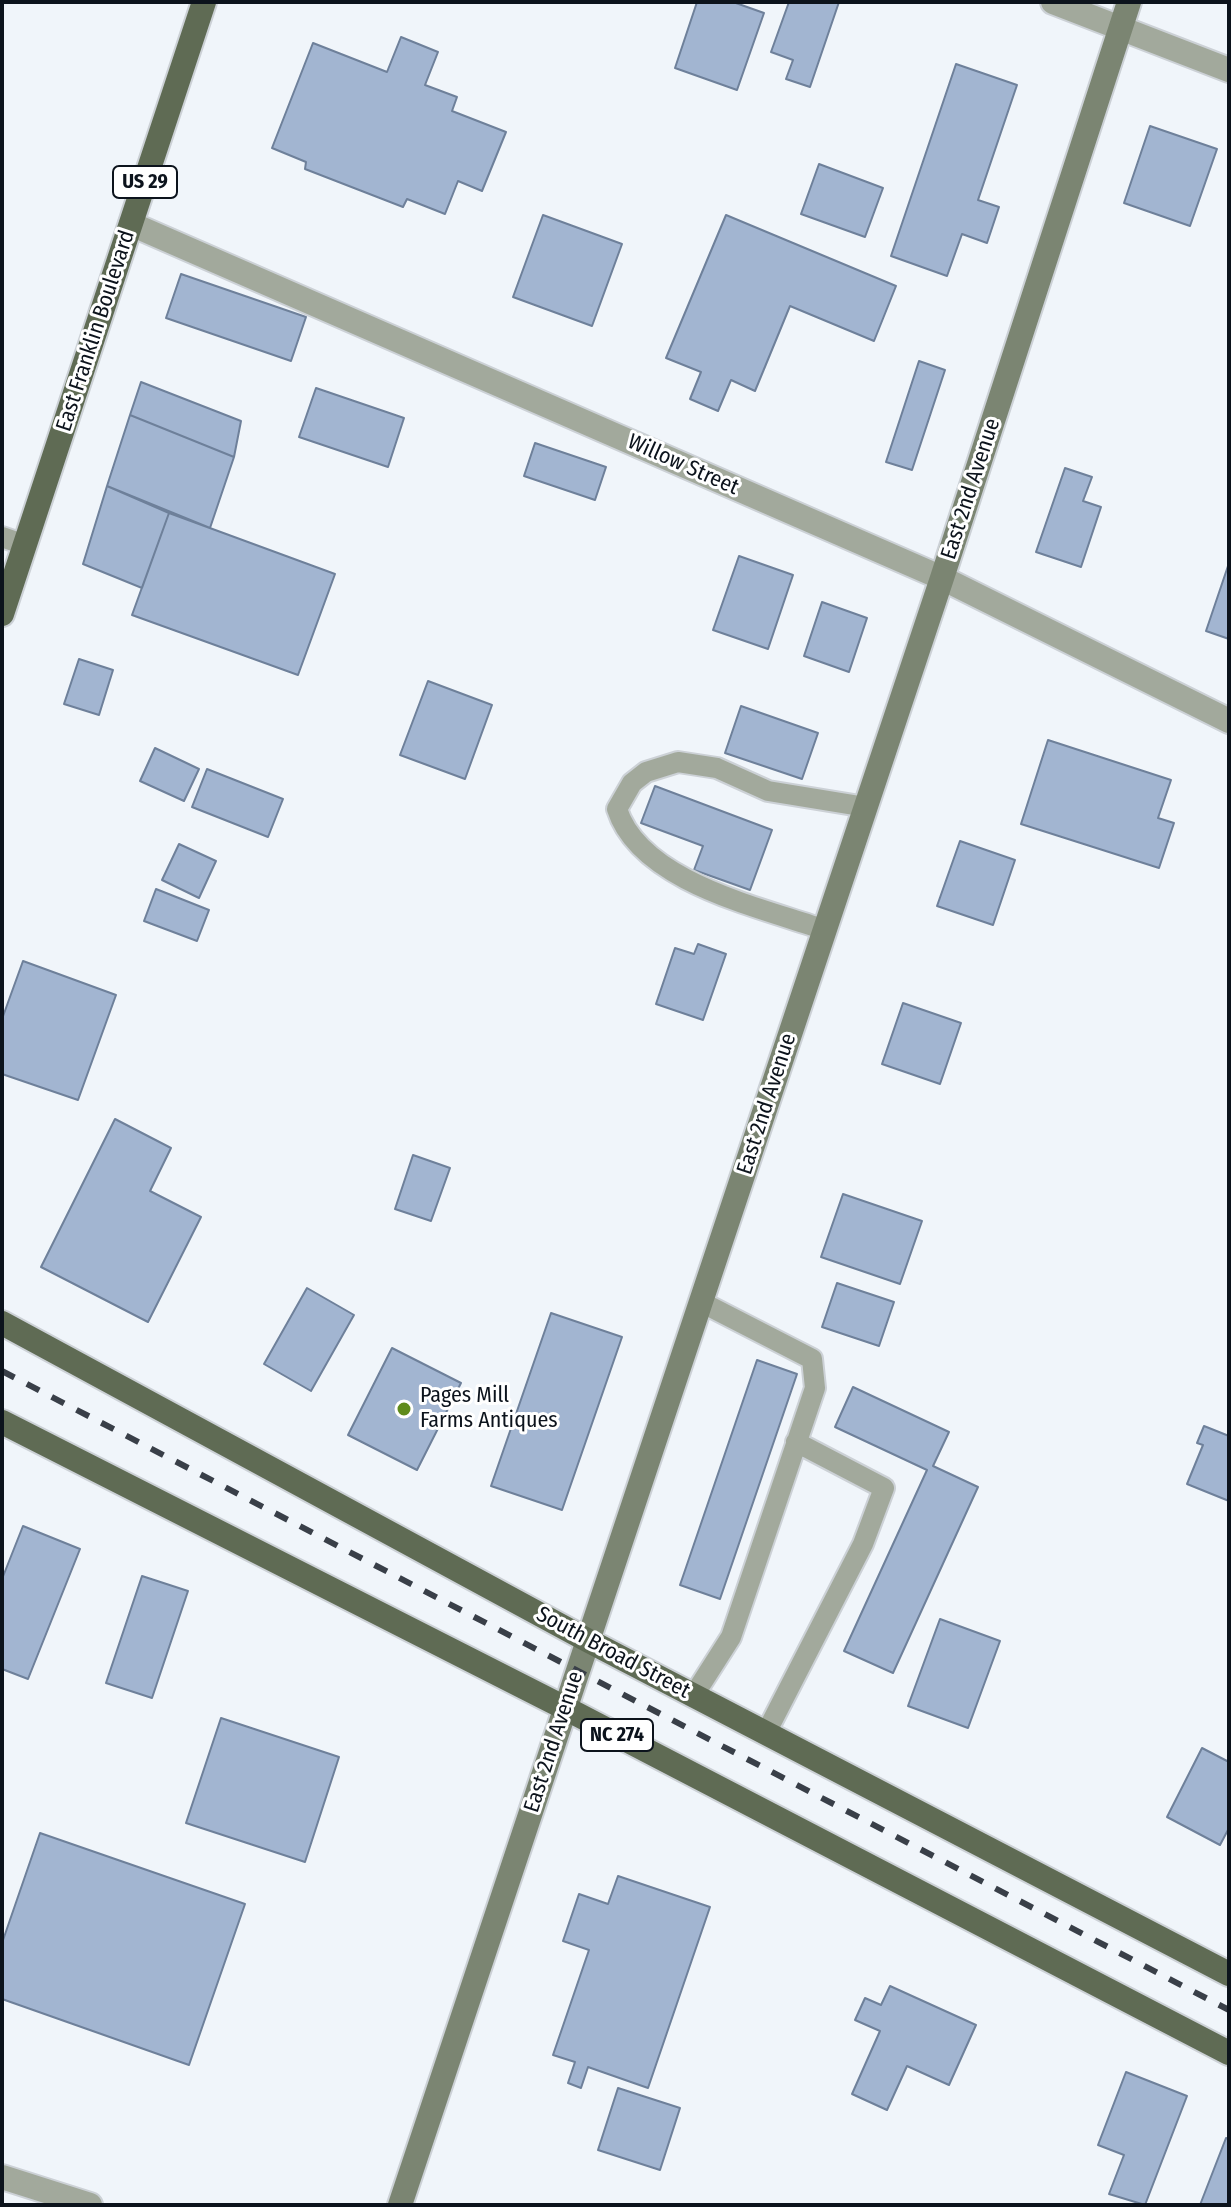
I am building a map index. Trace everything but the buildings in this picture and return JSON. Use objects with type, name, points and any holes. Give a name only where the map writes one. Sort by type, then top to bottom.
[{"type":"main road","name":"East Franklin Boulevard","points":[[2,614],[14,541],[131,224],[204,2]]},
{"type":"main road","name":"South Broad Street","points":[[2,1323],[587,1640],[1229,1974]]},
{"type":"main road","name":"NC 274","points":[[2,1422],[565,1708],[1229,2053]]},
{"type":"street","points":[[1053,2],[1229,70]]},
{"type":"street","name":"East 2nd Avenue","points":[[400,2205],[942,578],[1129,2]]},
{"type":"street","name":"Willow Street","points":[[131,224],[942,578],[1229,721]]},
{"type":"street","points":[[2,2177],[90,2205]]},
{"type":"lane","points":[[825,930],[711,889],[659,865],[623,828],[617,809],[632,783],[646,772],[678,762],[717,768],[768,791],[866,807]]},
{"type":"lane","points":[[694,1695],[731,1637],[815,1388],[812,1359],[701,1302]]},
{"type":"lane","points":[[766,1733],[863,1544],[884,1488],[796,1442]]},
{"type":"railway","points":[[2,1371],[1229,2010]]},
{"type":"place","name":"Pages Mill Farms Antiques","points":[[404,1409]]}]
